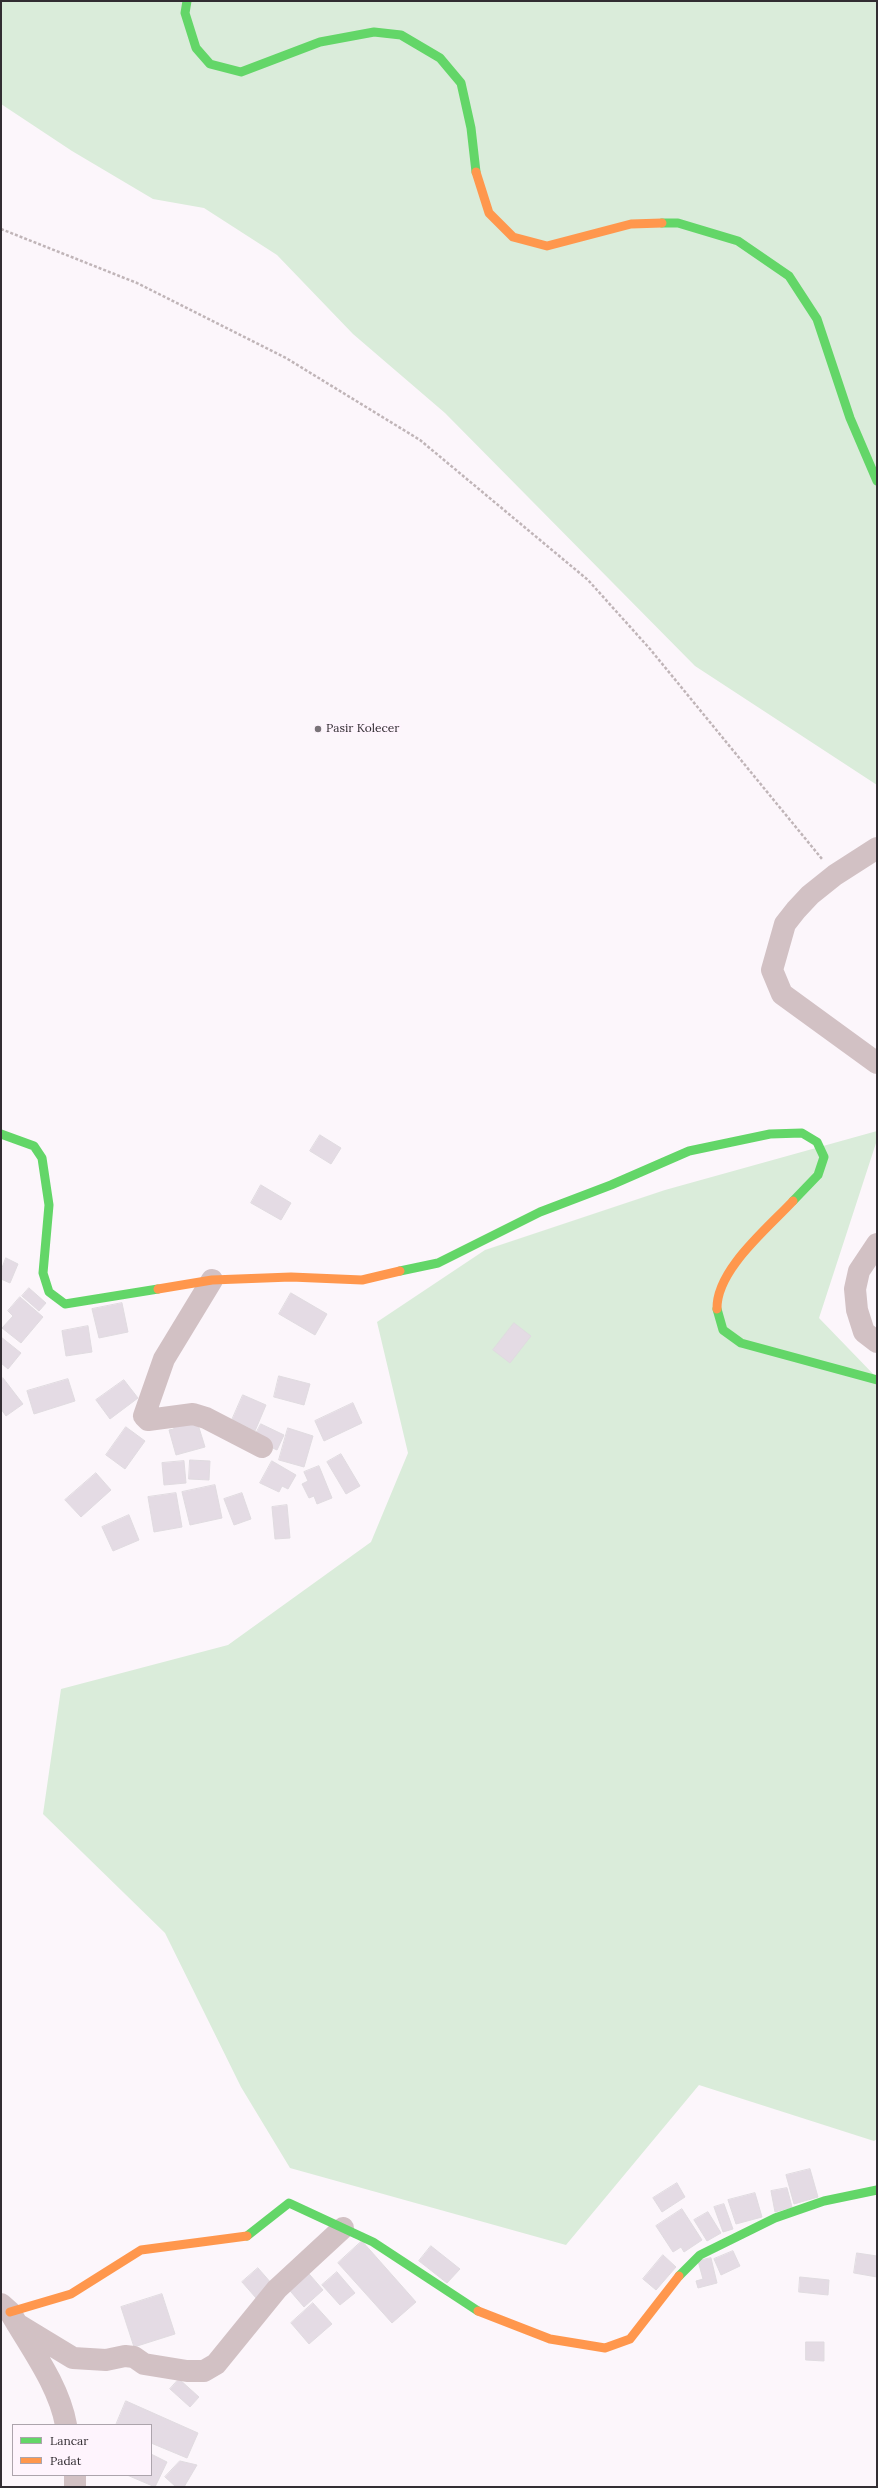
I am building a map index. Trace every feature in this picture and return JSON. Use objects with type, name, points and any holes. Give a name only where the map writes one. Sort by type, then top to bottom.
[{"type":"street","points":[[187,1],[185,13],[196,48],[210,64],[241,72],[320,42],[374,32],[401,35],[440,58],[461,83],[471,128],[476,173],[489,213],[513,237],[546,246],[631,224],[678,223],[738,241],[789,276],[817,319],[850,418],[877,481]]},
{"type":"street","points":[[877,848],[835,875],[810,895],[785,924],[772,970],[782,994],[877,1062]]},
{"type":"street","points":[[1,1134],[8,1135],[34,1146],[42,1158],[49,1205],[43,1273],[49,1292],[65,1304],[212,1280],[291,1277],[362,1280],[438,1263],[540,1212],[611,1185],[689,1151],[770,1134],[802,1133],[817,1142],[824,1157],[818,1175],[731,1268],[720,1285],[717,1311],[724,1331],[741,1343],[877,1380]]},
{"type":"street","points":[[877,1244],[859,1271],[855,1289],[857,1310],[864,1332],[877,1342]]},
{"type":"street","points":[[212,1280],[164,1359],[144,1416],[148,1420],[193,1414],[206,1418],[262,1447]]},
{"type":"street","points":[[9,2313],[71,2294],[141,2250],[247,2236],[289,2203],[373,2242],[478,2312],[550,2339],[605,2348],[630,2339],[670,2286],[700,2255],[775,2218],[824,2200],[877,2190]]},
{"type":"street","points":[[9,2313],[73,2358],[106,2360],[125,2356],[134,2357],[144,2364],[204,2371],[216,2364],[290,2276],[343,2228]]},
{"type":"street","points":[[9,2313],[49,2379],[64,2413],[66,2424]]},
{"type":"street","points":[[75,2476],[76,2487]]},
{"type":"path","points":[[1,229],[137,283],[286,358],[420,440],[588,580],[650,649],[835,875]]},
{"type":"green space","points":[[1,1],[877,1],[877,785],[695,666],[445,413],[353,334],[277,255],[204,208],[153,199],[72,151],[1,104]]},
{"type":"green space","points":[[877,1131],[877,1140],[819,1318],[877,1378],[877,2139],[874,2141],[699,2085],[566,2245],[290,2168],[241,2087],[165,1933],[43,1814],[61,1689],[228,1645],[371,1542],[408,1453],[377,1322],[485,1250],[665,1190]]},
{"type":"building","points":[[320,1135],[341,1148],[331,1164],[310,1151]]},
{"type":"building","points":[[261,1185],[291,1203],[281,1220],[251,1203]]},
{"type":"building","points":[[6,1258],[18,1264],[10,1283],[1,1279],[1,1271]]},
{"type":"building","points":[[29,1288],[46,1303],[39,1311],[22,1296]]},
{"type":"building","points":[[291,1293],[327,1314],[315,1335],[279,1314]]},
{"type":"building","points":[[20,1297],[43,1317],[21,1343],[2,1328],[13,1316],[8,1311]]},
{"type":"building","points":[[122,1303],[128,1332],[99,1338],[92,1309]]},
{"type":"building","points":[[514,1323],[531,1336],[510,1363],[493,1350]]},
{"type":"building","points":[[88,1326],[92,1352],[66,1356],[62,1331]]},
{"type":"building","points":[[1,1337],[21,1353],[8,1369],[1,1363]]},
{"type":"building","points":[[279,1376],[310,1384],[304,1405],[274,1397]]},
{"type":"building","points":[[3,1378],[23,1404],[6,1416],[1,1409],[1,1380]]},
{"type":"building","points":[[68,1379],[75,1401],[34,1414],[27,1391]]},
{"type":"building","points":[[124,1380],[138,1398],[110,1419],[96,1400]]},
{"type":"building","points":[[243,1395],[266,1405],[255,1431],[232,1420]]},
{"type":"building","points":[[353,1403],[362,1423],[324,1441],[315,1421]]},
{"type":"building","points":[[196,1418],[205,1447],[176,1455],[169,1430],[174,1429],[173,1424]]},
{"type":"building","points":[[261,1424],[284,1435],[277,1450],[253,1439]]},
{"type":"building","points":[[126,1427],[145,1441],[125,1469],[106,1455]]},
{"type":"building","points":[[288,1428],[313,1436],[304,1467],[279,1460]]},
{"type":"building","points":[[341,1454],[360,1486],[346,1494],[327,1462]]},
{"type":"building","points":[[190,1460],[210,1461],[209,1480],[189,1479]]},
{"type":"building","points":[[184,1461],[186,1483],[164,1485],[162,1463]]},
{"type":"building","points":[[272,1461],[296,1475],[288,1489],[282,1486],[279,1492],[260,1483]]},
{"type":"building","points":[[319,1466],[332,1498],[317,1504],[314,1496],[309,1498],[302,1484],[308,1481],[304,1472]]},
{"type":"building","points":[[96,1473],[111,1490],[81,1517],[65,1500]]},
{"type":"building","points":[[215,1485],[222,1518],[190,1525],[182,1492]]},
{"type":"building","points":[[176,1493],[182,1527],[154,1532],[148,1497]]},
{"type":"building","points":[[242,1493],[251,1519],[234,1525],[224,1499]]},
{"type":"building","points":[[287,1505],[290,1538],[275,1539],[272,1507]]},
{"type":"building","points":[[129,1515],[139,1540],[113,1551],[102,1527]]},
{"type":"building","points":[[810,2169],[818,2197],[794,2204],[786,2175]]},
{"type":"building","points":[[677,2183],[685,2197],[662,2212],[653,2198]]},
{"type":"building","points":[[787,2188],[792,2207],[775,2212],[771,2191]]},
{"type":"building","points":[[755,2193],[762,2217],[736,2224],[728,2200]]},
{"type":"building","points":[[724,2204],[733,2229],[723,2232],[714,2207]]},
{"type":"building","points":[[682,2209],[702,2240],[684,2252],[681,2247],[673,2252],[656,2226]]},
{"type":"building","points":[[708,2212],[721,2233],[707,2241],[694,2220]]},
{"type":"building","points":[[362,2241],[416,2302],[392,2323],[338,2263]]},
{"type":"building","points":[[431,2246],[460,2269],[447,2283],[419,2261]]},
{"type":"building","points":[[733,2251],[740,2266],[721,2275],[714,2259]]},
{"type":"building","points":[[857,2253],[877,2256],[877,2277],[854,2273]]},
{"type":"building","points":[[663,2255],[676,2267],[656,2290],[643,2279]]},
{"type":"building","points":[[711,2258],[717,2283],[698,2288],[696,2281],[703,2279],[698,2261]]},
{"type":"building","points":[[258,2268],[272,2284],[256,2298],[242,2282]]},
{"type":"building","points":[[304,2268],[323,2290],[304,2307],[285,2285]]},
{"type":"building","points":[[337,2272],[355,2293],[340,2305],[322,2285]]},
{"type":"building","points":[[800,2277],[829,2280],[828,2295],[799,2292]]},
{"type":"building","points":[[162,2294],[175,2334],[134,2347],[121,2307]]},
{"type":"building","points":[[313,2303],[332,2324],[309,2344],[291,2323]]},
{"type":"building","points":[[806,2342],[824,2342],[824,2361],[806,2360]]},
{"type":"building","points":[[179,2379],[199,2397],[190,2407],[170,2389]]},
{"type":"building","points":[[126,2401],[198,2433],[187,2458],[152,2443],[152,2424],[116,2424]]},
{"type":"building","points":[[152,2454],[167,2462],[155,2487],[129,2476],[152,2476]]},
{"type":"building","points":[[180,2461],[197,2465],[184,2487],[176,2487],[165,2477]]},
{"type":"traffic: fast","points":[[187,1],[185,13],[196,48],[210,64],[241,72],[320,42],[374,32],[401,35],[440,58],[461,83],[471,128],[476,172]]},
{"type":"traffic: fast","points":[[662,223],[678,223],[738,241],[789,276],[817,319],[850,418],[877,481]]},
{"type":"traffic: fast","points":[[400,1271],[438,1263],[540,1212],[611,1185],[689,1151],[770,1134],[802,1133],[817,1142],[824,1157],[818,1175],[793,1201]]},
{"type":"traffic: fast","points":[[1,1134],[34,1146],[42,1158],[49,1205],[43,1273],[49,1292],[65,1304],[158,1289]]},
{"type":"traffic: fast","points":[[717,1309],[723,1330],[741,1343],[877,1380]]},
{"type":"traffic: fast","points":[[679,2276],[700,2255],[775,2218],[824,2201],[877,2190]]},
{"type":"traffic: fast","points":[[247,2236],[289,2203],[373,2242],[478,2311]]},
{"type":"traffic: slow","points":[[476,172],[489,213],[513,237],[547,246],[631,224],[662,223]]},
{"type":"traffic: slow","points":[[717,1309],[719,1294],[725,1279],[734,1265],[745,1250],[793,1201]]},
{"type":"traffic: slow","points":[[158,1289],[212,1280],[291,1277],[362,1280],[400,1271]]},
{"type":"traffic: slow","points":[[10,2312],[71,2294],[141,2250],[247,2236]]},
{"type":"traffic: slow","points":[[478,2311],[550,2339],[605,2348],[630,2339],[679,2276]]},
{"type":"place","name":"Pasir Kolecer","points":[[318,729]]}]
